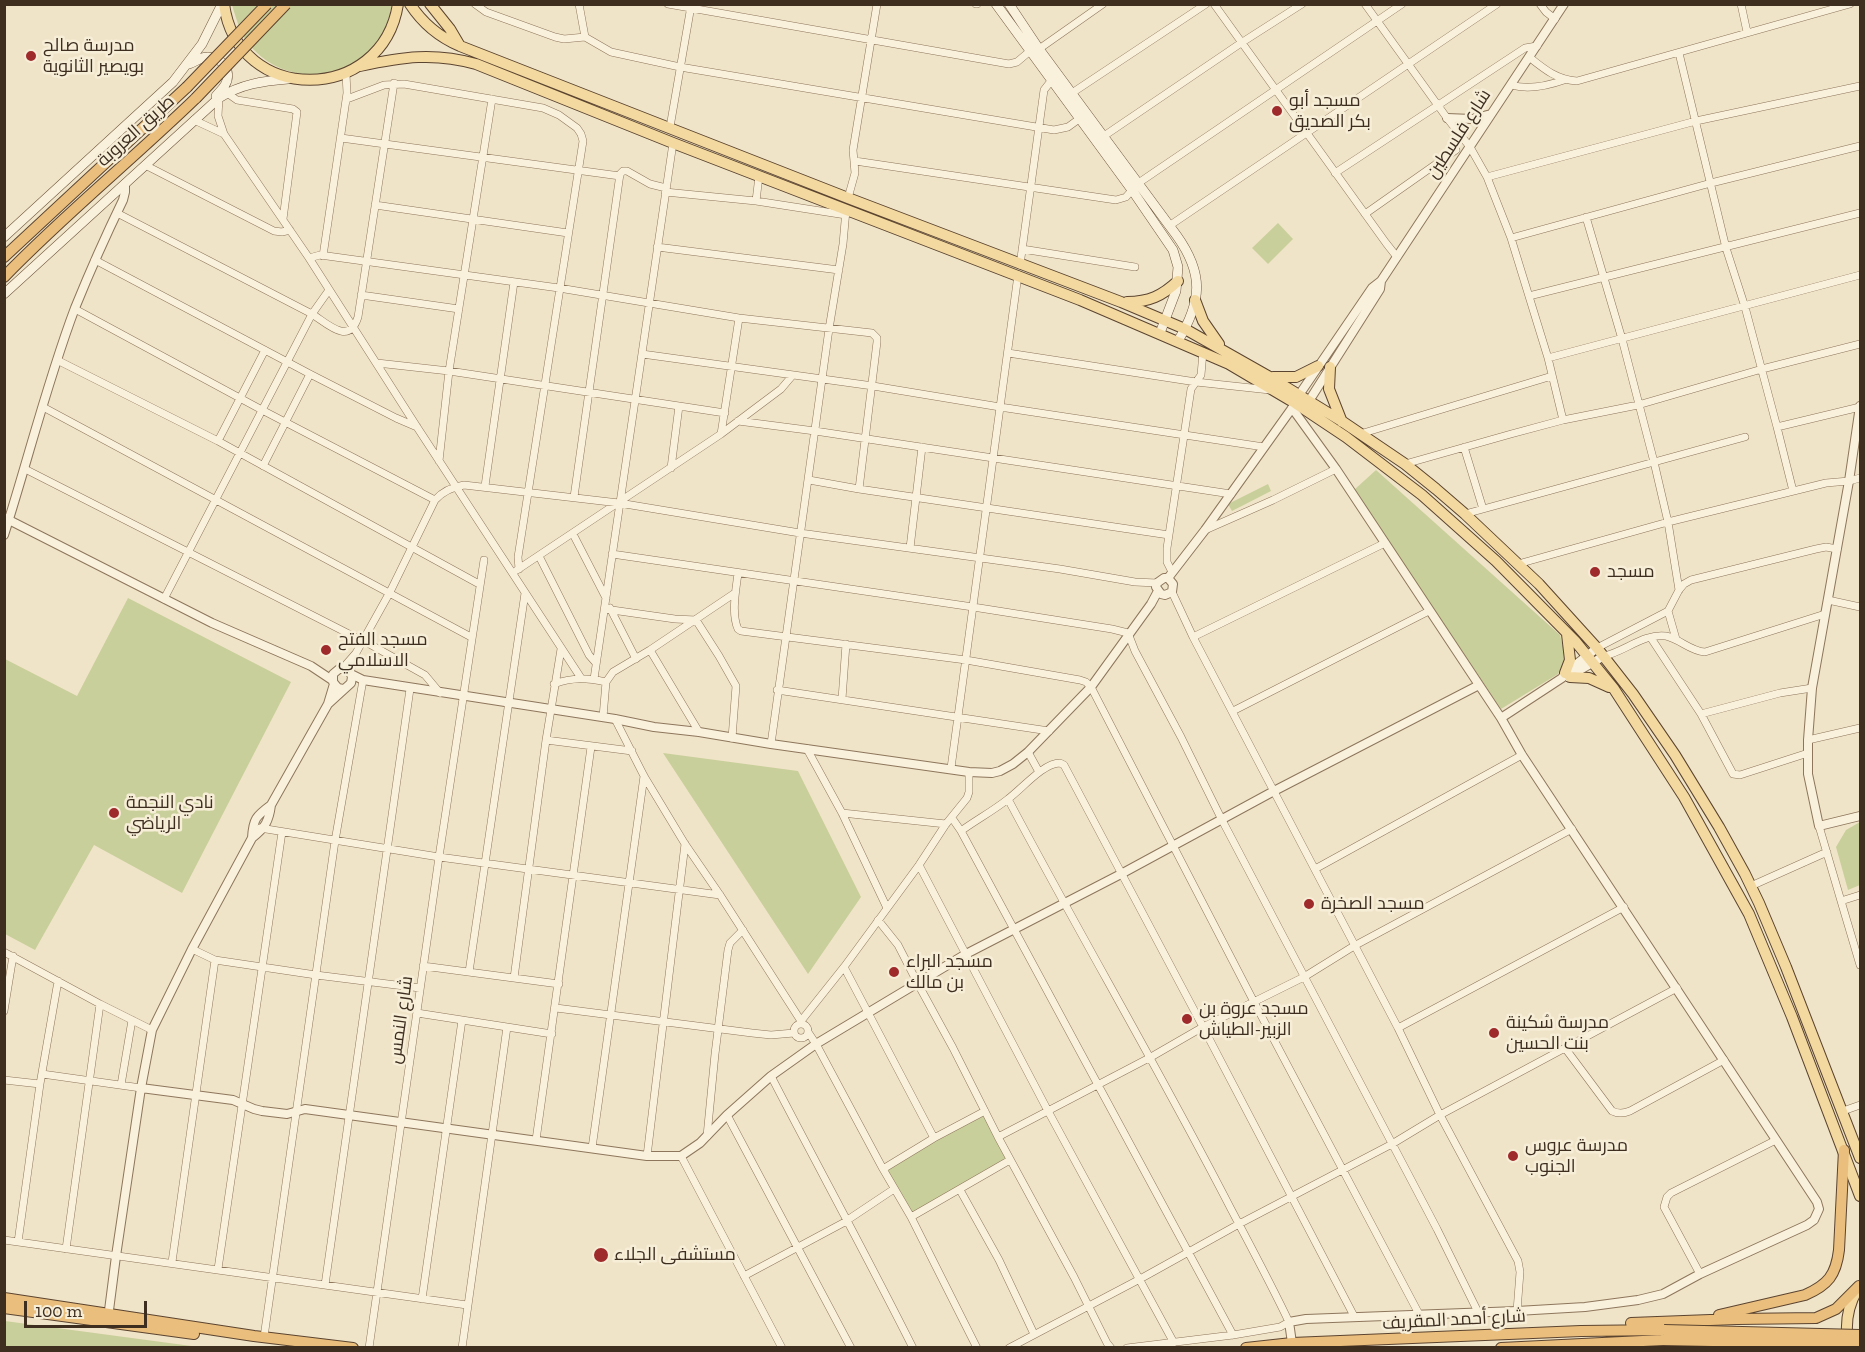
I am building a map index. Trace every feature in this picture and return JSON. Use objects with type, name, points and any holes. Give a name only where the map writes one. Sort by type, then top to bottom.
[{"type":"highway","name":"طريق العروبة","points":[[4,257],[187,87],[267,4]]},
{"type":"highway","name":"طريق العروبة","points":[[4,277],[196,98],[286,4]]},
{"type":"highway","points":[[1693,1320],[1805,1295],[1826,1283],[1837,1263],[1844,1150]]},
{"type":"highway","points":[[1581,1331],[1627,1324],[1693,1320],[1816,1318],[1836,1309],[1860,1285]]},
{"type":"highway","points":[[4,1298],[294,1347]]},
{"type":"highway","points":[[4,1308],[108,1317],[352,1347]]},
{"type":"highway","name":"شارع أحمد المقريف","points":[[1245,1347],[1581,1331],[1664,1335]]},
{"type":"highway","points":[[1664,1335],[1743,1331],[1860,1335]]},
{"type":"highway","points":[[1664,1335],[1860,1344]]},
{"type":"highway","name":"شارع أحمد المقريف","points":[[1501,1347],[1585,1344],[1664,1335]]},
{"type":"highway","points":[[1585,1344],[1643,1347]]},
{"type":"main road","points":[[4,237],[165,90],[188,65],[223,4]]},
{"type":"main road","points":[[223,4],[231,28],[247,53],[271,71],[290,78]]},
{"type":"main road","points":[[4,294],[219,98],[252,83],[290,78],[318,81],[346,74],[376,53],[388,36],[398,4]]},
{"type":"main road","points":[[410,4],[429,27],[460,46],[670,127],[847,208]]},
{"type":"main road","points":[[430,4],[460,46]]},
{"type":"main road","points":[[1009,5],[1051,81],[1079,119],[1100,139]]},
{"type":"main road","points":[[998,8],[1072,93],[1173,250],[1178,267],[1178,281],[1175,296],[1160,333]]},
{"type":"main road","points":[[360,66],[396,58],[419,56],[465,61],[499,72],[759,176],[1019,270],[1120,302],[1166,320],[1223,348],[1271,377],[1299,402],[1429,501],[1496,561],[1566,631],[1614,689],[1698,820],[1749,914],[1792,1017],[1860,1196]]},
{"type":"main road","points":[[188,65],[203,58],[212,57],[220,60],[226,67],[227,81],[219,98]]},
{"type":"main road","points":[[1134,187],[1169,226],[1192,261],[1196,273],[1195,300],[1185,329],[1178,341]]},
{"type":"main road","points":[[1019,270],[1203,352],[1275,391],[1342,422],[1405,464],[1466,514],[1518,564],[1601,652],[1675,755],[1719,827],[1751,886],[1786,967],[1860,1155]]},
{"type":"main road","points":[[1120,302],[1157,298],[1178,281]]},
{"type":"main road","points":[[1195,300],[1203,321],[1223,348]]},
{"type":"main road","points":[[1271,377],[1296,377],[1318,366]]},
{"type":"main road","points":[[1330,367],[1329,389],[1342,422]]},
{"type":"main road","points":[[1566,631],[1570,653],[1565,676],[1589,678],[1614,689]]},
{"type":"main road","points":[[1849,1347],[1846,1332],[1847,1316],[1860,1285]]},
{"type":"street","points":[[475,4],[486,12],[560,38],[585,37],[610,52],[680,67],[1054,130],[1064,129],[1079,119]]},
{"type":"street","points":[[579,4],[585,37]]},
{"type":"street","points":[[668,4],[1009,64],[1017,62],[1103,4]]},
{"type":"street","points":[[771,744],[829,329],[847,208],[855,173],[853,150],[877,4]]},
{"type":"street","points":[[1072,93],[1206,4]]},
{"type":"street","points":[[1214,4],[1397,257]]},
{"type":"street","points":[[1100,139],[1302,4]]},
{"type":"street","points":[[1365,4],[1470,147],[1487,177],[1511,238],[1548,358],[1563,420]]},
{"type":"street","points":[[855,161],[1116,200],[1126,197],[1134,187],[1402,4]]},
{"type":"street","points":[[1169,226],[1497,4]]},
{"type":"street","points":[[1540,4],[1555,19]]},
{"type":"street","name":"شارع فلسطين","points":[[1299,402],[1318,366],[1371,288],[1381,281],[1564,4]]},
{"type":"street","points":[[1741,4],[1747,32]]},
{"type":"street","points":[[1511,85],[1531,87],[1564,80],[1577,81],[1850,4]]},
{"type":"street","points":[[998,8],[1009,5]]},
{"type":"street","points":[[670,127],[690,7]]},
{"type":"street","points":[[1335,173],[1525,48],[1537,46]]},
{"type":"street","points":[[1679,53],[1726,248],[1745,307],[1793,491]]},
{"type":"street","points":[[1529,57],[1547,71],[1564,80]]},
{"type":"street","points":[[323,255],[346,99],[346,74]]},
{"type":"street","points":[[951,768],[1044,90],[1051,81]]},
{"type":"street","points":[[346,99],[379,86],[394,83],[549,109],[581,134],[583,141],[579,171],[516,570]]},
{"type":"street","points":[[117,213],[341,331],[349,332],[358,317],[394,83]]},
{"type":"street","points":[[1487,177],[1696,121],[1860,86]]},
{"type":"street","points":[[283,219],[297,112],[293,109],[219,98],[218,116],[224,134],[309,258],[455,486],[516,570],[525,593],[581,678]]},
{"type":"street","points":[[439,461],[449,371],[492,99]]},
{"type":"street","points":[[1447,118],[1472,119],[1491,114]]},
{"type":"street","points":[[194,120],[224,134]]},
{"type":"street","points":[[341,138],[620,176]]},
{"type":"street","points":[[606,599],[673,143]]},
{"type":"street","points":[[1511,238],[1711,183],[1860,146]]},
{"type":"street","points":[[1365,214],[1456,150]]},
{"type":"street","points":[[145,165],[273,231],[290,230]]},
{"type":"street","points":[[574,497],[620,176],[623,171],[666,190],[756,201],[847,208]]},
{"type":"street","points":[[756,201],[759,176]]},
{"type":"street","points":[[4,535],[57,360],[95,260],[125,196],[125,184]]},
{"type":"street","points":[[375,205],[568,233]]},
{"type":"street","points":[[1529,296],[1860,213]]},
{"type":"street","points":[[1586,217],[1622,339],[1654,462],[1668,522],[1679,590]]},
{"type":"street","points":[[657,248],[839,270]]},
{"type":"street","points":[[1022,249],[1135,267]]},
{"type":"street","points":[[309,258],[323,255],[559,288],[739,318],[872,333],[877,342],[859,489]]},
{"type":"street","points":[[95,260],[310,374],[417,427]]},
{"type":"street","points":[[1548,358],[1860,275]]},
{"type":"street","name":"شارع فلسطين","points":[[1299,402],[1330,367],[1380,289],[1381,281]]},
{"type":"street","points":[[485,486],[514,282]]},
{"type":"street","points":[[164,599],[312,314],[329,290]]},
{"type":"street","points":[[361,295],[459,309]]},
{"type":"street","points":[[75,309],[435,500]]},
{"type":"street","points":[[721,434],[739,318]]},
{"type":"street","points":[[1405,464],[1563,420],[1638,405],[1762,369],[1860,344]]},
{"type":"street","points":[[218,441],[265,350]]},
{"type":"street","points":[[1203,352],[1200,375],[1191,389],[1169,535],[1167,562],[1173,584],[1172,592],[1193,637],[1398,1028],[1440,1115],[1518,1261],[1520,1272],[1517,1311]]},
{"type":"street","points":[[1008,353],[1196,382],[1275,391]]},
{"type":"street","points":[[642,354],[873,386],[1264,447]]},
{"type":"street","points":[[57,360],[218,441],[479,584]]},
{"type":"street","points":[[377,363],[449,371],[725,413]]},
{"type":"street","points":[[263,466],[310,374]]},
{"type":"street","points":[[516,570],[721,434],[784,386],[792,376]]},
{"type":"street","points":[[1360,434],[1552,376]]},
{"type":"street","points":[[7,519],[212,623],[311,666],[362,680],[654,727],[969,772],[992,773],[1013,764],[1028,752],[1091,687],[1151,604],[1157,587],[1164,578],[1170,575],[1205,530],[1299,402],[1336,468],[1817,1202],[1818,1215],[1807,1225],[1700,1274],[1663,1294],[1638,1300],[1517,1311],[1316,1317],[1289,1322],[1280,1327],[1233,1335],[1127,1347]]},
{"type":"street","points":[[670,468],[679,406]]},
{"type":"street","points":[[43,407],[215,501],[390,592],[471,638]]},
{"type":"street","points":[[1778,427],[1860,407],[1850,482],[1812,688],[1808,740],[1808,774],[1819,826],[1860,965]]},
{"type":"street","points":[[738,421],[1231,494]]},
{"type":"street","points":[[1466,514],[1745,437]]},
{"type":"street","points":[[910,548],[921,447]]},
{"type":"street","points":[[1464,447],[1483,509]]},
{"type":"street","points":[[1205,530],[1273,500],[1336,468]]},
{"type":"street","points":[[25,469],[355,637]]},
{"type":"street","points":[[1518,564],[1668,522],[1826,483],[1850,482],[1860,478]]},
{"type":"street","points":[[809,480],[1169,535]]},
{"type":"street","points":[[252,838],[264,829],[269,819],[271,805],[328,704],[343,689],[346,674],[356,653],[390,592],[435,500],[441,493],[455,486],[485,486],[619,503],[800,533],[1135,582],[1157,587],[1165,595],[1172,592]]},
{"type":"street","points":[[573,534],[606,599],[608,609],[636,659]]},
{"type":"street","points":[[1193,637],[1385,543]]},
{"type":"street","points":[[1501,718],[1628,632],[1668,611],[1679,590],[1691,580],[1816,549],[1826,547],[1837,549]]},
{"type":"street","points":[[612,554],[973,607],[1128,633]]},
{"type":"street","points":[[539,556],[589,656],[597,663]]},
{"type":"street","name":"شارع النمس","points":[[369,1347],[462,696],[484,560]]},
{"type":"street","points":[[738,573],[735,593],[736,623],[738,629],[745,632],[966,660],[1080,680],[1091,687],[1342,1171],[1419,1314]]},
{"type":"street","points":[[469,972],[525,593]]},
{"type":"street","points":[[603,717],[606,682],[613,672],[735,593]]},
{"type":"street","points":[[1828,600],[1860,607]]},
{"type":"street","points":[[594,680],[608,609]]},
{"type":"street","points":[[608,609],[696,620]]},
{"type":"street","points":[[1233,711],[1429,611]]},
{"type":"street","points":[[1668,611],[1676,639]]},
{"type":"street","points":[[1601,652],[1612,655],[1660,636],[1676,639],[1692,649],[1705,652],[1825,614]]},
{"type":"street","points":[[696,620],[736,686],[732,738]]},
{"type":"street","points":[[1628,632],[1633,645]]},
{"type":"street","points":[[1128,633],[1135,651],[1222,820],[1478,1312]]},
{"type":"street","points":[[1651,638],[1701,714],[1732,774],[1735,776],[1808,753]]},
{"type":"street","points":[[364,641],[425,675],[440,693]]},
{"type":"street","points":[[842,699],[846,644]]},
{"type":"street","points":[[514,978],[554,684],[561,649]]},
{"type":"street","points":[[650,650],[699,732]]},
{"type":"street","points":[[311,666],[338,688],[343,689]]},
{"type":"street","points":[[328,704],[333,674],[346,674]]},
{"type":"street","points":[[554,684],[581,678],[606,682]]},
{"type":"street","points":[[264,1337],[335,841],[362,680]]},
{"type":"street","points":[[42,1074],[233,1100],[262,1111],[292,1114],[297,1110],[305,1109],[647,1156],[681,1156],[700,1143],[727,1115],[771,1076],[816,1044],[966,954],[1479,685]]},
{"type":"street","points":[[1701,714],[1780,693],[1812,688]]},
{"type":"street","points":[[325,1285],[410,689]]},
{"type":"street","points":[[777,690],[1049,731]]},
{"type":"street","points":[[615,719],[644,776],[685,844],[743,930],[800,1022],[806,1026],[894,1190],[911,1217],[977,1347]]},
{"type":"street","points":[[1808,740],[1860,728]]},
{"type":"street","points":[[546,740],[632,751]]},
{"type":"street","points":[[536,1140],[591,747]]},
{"type":"street","points":[[807,749],[842,813],[887,908]]},
{"type":"street","points":[[1028,752],[1039,772]]},
{"type":"street","points":[[1315,869],[1522,755]]},
{"type":"street","points":[[961,831],[1008,799],[1039,772],[1054,763],[1064,765],[1354,1316]]},
{"type":"street","points":[[808,1032],[801,1038],[796,1037],[794,1033],[795,1027],[844,967],[967,798],[969,772]]},
{"type":"street","points":[[592,1148],[644,776]]},
{"type":"street","points":[[1008,799],[1063,903],[1151,1057],[1267,1275],[1289,1322],[1292,1343]]},
{"type":"street","points":[[108,1317],[141,1088],[152,1030],[252,838],[253,824],[260,813],[271,805]]},
{"type":"street","points":[[218,1269],[262,967],[279,831],[269,819],[260,813]]},
{"type":"street","points":[[842,813],[949,821],[961,831],[1233,1335]]},
{"type":"street","points":[[1819,826],[1860,816]]},
{"type":"street","points":[[253,824],[264,829],[439,857],[720,895]]},
{"type":"street","points":[[998,1137],[1151,1057],[1203,1027],[1304,977],[1354,946],[1572,829]]},
{"type":"street","points":[[647,1156],[685,844]]},
{"type":"street","points":[[1751,886],[1827,852]]},
{"type":"street","points":[[919,865],[1174,1343]]},
{"type":"street","points":[[1841,901],[1860,895]]},
{"type":"street","points":[[1398,1028],[1624,907]]},
{"type":"street","points":[[878,920],[898,945],[1088,1307],[1112,1347]]},
{"type":"street","points":[[707,1136],[728,950],[730,943],[743,930]]},
{"type":"street","points":[[192,950],[215,960],[420,988]]},
{"type":"street","points":[[4,952],[152,1030]]},
{"type":"street","points":[[4,1011],[13,956]]},
{"type":"street","points":[[172,1262],[215,960]]},
{"type":"street","points":[[423,966],[559,984]]},
{"type":"street","points":[[844,967],[934,1138]]},
{"type":"street","points":[[18,1242],[40,1084],[58,981]]},
{"type":"street","points":[[1008,1347],[1088,1307],[1239,1224],[1342,1171],[1440,1115],[1677,988]]},
{"type":"street","points":[[66,1249],[100,1004]]},
{"type":"street","points":[[556,1008],[771,1035],[794,1033]]},
{"type":"street","points":[[417,1013],[552,1034]]},
{"type":"street","points":[[121,1085],[132,1020]]},
{"type":"street","points":[[422,1299],[462,1020]]},
{"type":"street","points":[[462,1347],[507,1027]]},
{"type":"street","points":[[1565,1048],[1612,1111],[1616,1113],[1630,1111],[1724,1060]]},
{"type":"street","points":[[771,1076],[913,1347]]},
{"type":"street","points":[[4,1080],[40,1084]]},
{"type":"street","points":[[1843,1111],[1860,1105]]},
{"type":"street","points":[[883,1169],[985,1111]]},
{"type":"street","points":[[727,1115],[851,1347]]},
{"type":"street","points":[[1700,1274],[1664,1207],[1667,1197],[1776,1140]]},
{"type":"street","points":[[681,1156],[782,1347]]},
{"type":"street","points":[[911,1217],[1011,1160]]},
{"type":"street","points":[[744,1276],[846,1221],[894,1190]]},
{"type":"street","points":[[960,1190],[999,1260],[1034,1334]]},
{"type":"street","points":[[4,1240],[467,1305]]},
{"type":"green space","points":[[232,5],[392,5],[384,32],[373,48],[358,61],[324,74],[305,74],[286,70],[269,62],[254,50],[243,35]]},
{"type":"green space","points":[[1278,223],[1293,239],[1268,264],[1252,248]]},
{"type":"green space","points":[[1376,470],[1560,635],[1566,658],[1558,674],[1501,709],[1354,490]]},
{"type":"green space","points":[[1268,484],[1271,491],[1232,511],[1228,504]]},
{"type":"green space","name":"نادي النجمة الرياضي","points":[[128,598],[291,682],[182,893],[94,845],[35,950],[5,934],[5,659],[77,696]]},
{"type":"green space","points":[[663,753],[798,771],[861,897],[808,974]]},
{"type":"green space","points":[[1860,822],[1860,885],[1848,890],[1836,847],[1846,830]]},
{"type":"green space","points":[[984,1112],[1010,1160],[911,1217],[884,1169]]},
{"type":"green space","points":[[5,1321],[199,1347],[5,1347]]},
{"type":"place","name":"مدرسة صالح بويصير الثانوية","points":[[31,56]]},
{"type":"place","name":"مسجد أبو بكر الصديق","points":[[1277,111]]},
{"type":"place","name":"مسجد","points":[[1595,572]]},
{"type":"place","name":"مسجد الفتح الاسلامي","points":[[326,650]]},
{"type":"place","name":"نادي النجمة الرياضي","points":[[114,813]]},
{"type":"place","name":"مسجد الصخرة","points":[[1309,904]]},
{"type":"place","name":"مسجد البراء بن مالك","points":[[894,972]]},
{"type":"place","name":"مسجد عروة بن الزبير-الطياش","points":[[1187,1019]]},
{"type":"place","name":"مدرسة سُكينة بنت الحسين","points":[[1494,1033]]},
{"type":"place","name":"مدرسة عروس الجنوب","points":[[1513,1156]]},
{"type":"place","name":"مستشفى الجلاء","points":[[601,1255]]}]
